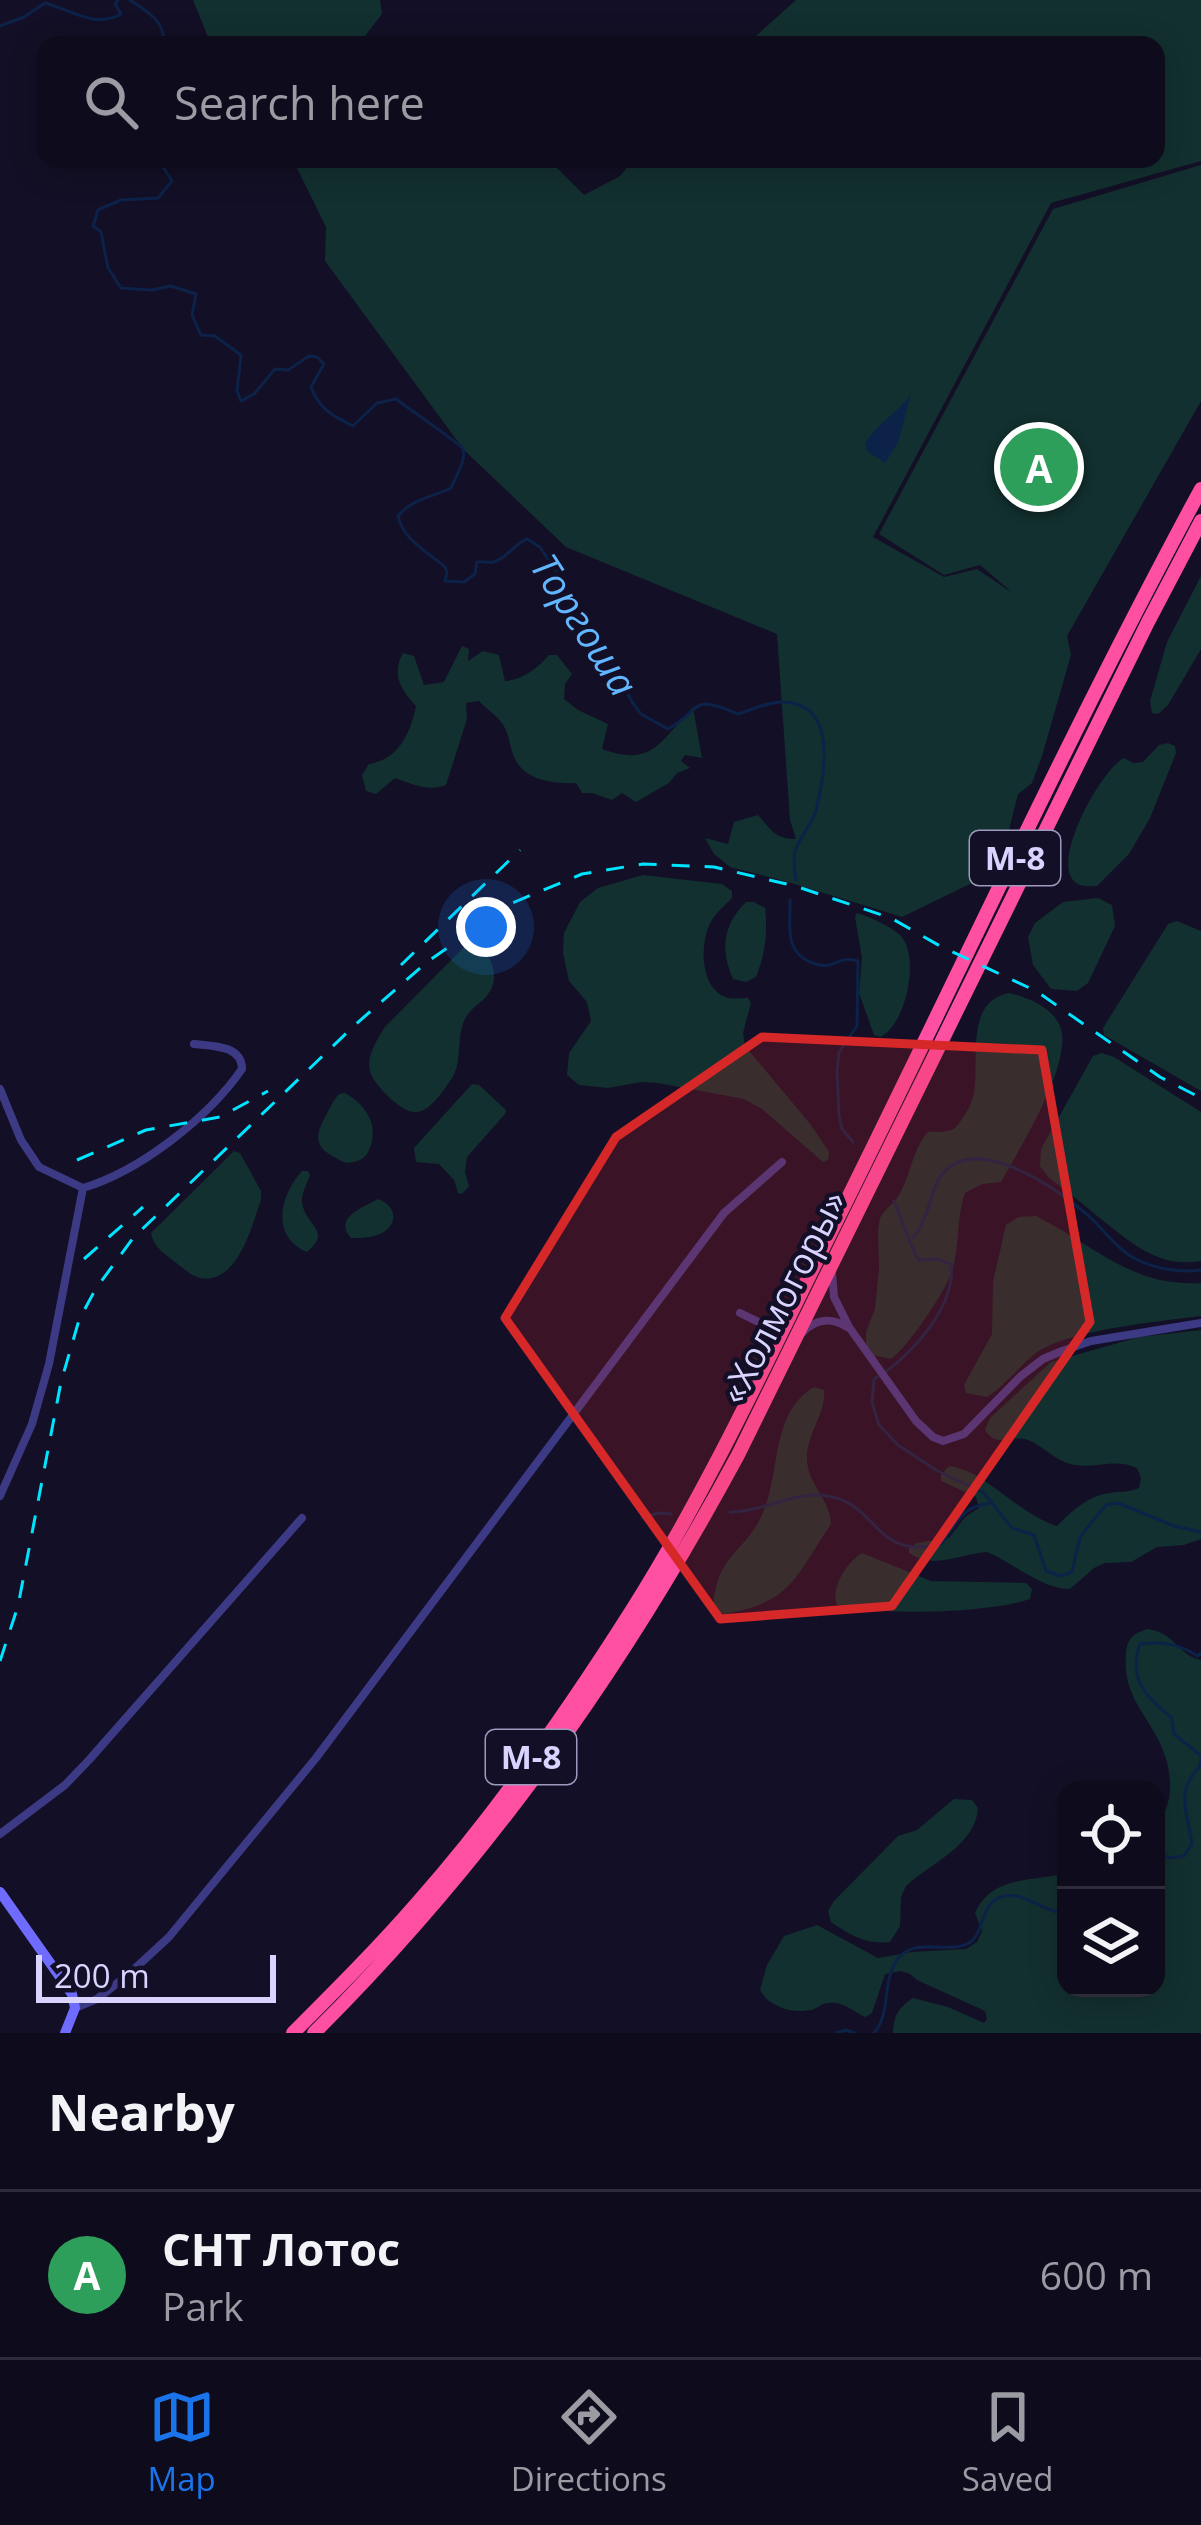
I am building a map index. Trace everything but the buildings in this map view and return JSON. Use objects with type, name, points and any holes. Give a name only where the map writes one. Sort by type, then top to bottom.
[{"type":"highway","name":"«Холмогоры»","points":[[314,2033],[384,1963],[492,1835],[584,1709],[679,1562],[738,1455],[788,1336],[796,1304],[1105,674],[1201,489]]},
{"type":"highway","name":"«Холмогоры»","points":[[293,2033],[421,1899],[491,1811],[570,1702],[665,1555],[769,1358],[834,1262],[1201,521]]},
{"type":"street","points":[[0,1089],[21,1140],[39,1167],[83,1188],[158,1151],[242,1069],[242,1060],[226,1048],[194,1044]]},
{"type":"street","points":[[75,2008],[97,1999],[169,1937],[316,1758],[724,1213],[782,1162]]},
{"type":"street","points":[[0,1496],[32,1424],[49,1364],[83,1188]]},
{"type":"street","points":[[834,1262],[832,1289],[849,1328],[916,1421],[943,1441],[964,1434],[1043,1359],[1091,1341],[1201,1323]]},
{"type":"street","points":[[740,1313],[788,1336],[828,1320],[849,1328]]},
{"type":"street","points":[[0,1834],[65,1785],[89,1760],[302,1517]]},
{"type":"street","points":[[0,1892],[72,1994],[75,2008],[65,2033]]},
{"type":"highlighted area","points":[[762,1037],[1042,1050],[1090,1322],[892,1606],[720,1619],[505,1318],[616,1137]]},
{"type":"green space","points":[[193,0],[380,0],[382,14],[365,36],[208,36]]},
{"type":"green space","points":[[796,0],[1201,0],[1201,161],[1051,203],[873,537],[944,577],[977,569],[1014,594],[980,565],[944,575],[879,534],[1053,209],[1201,165],[1201,401],[1067,636],[1071,655],[1042,756],[1032,783],[1018,794],[1009,830],[972,883],[902,917],[730,867],[714,854],[705,838],[728,844],[734,822],[758,815],[778,835],[796,839],[790,820],[777,634],[566,547],[464,450],[325,261],[326,227],[297,168],[557,168],[584,195],[627,168],[1165,168],[1165,36],[756,36]]},
{"type":"green space","points":[[1201,576],[1201,649],[1168,705],[1152,713],[1150,701],[1167,642]]},
{"type":"green space","points":[[462,646],[469,649],[468,661],[483,651],[499,655],[505,681],[557,655],[572,674],[565,684],[564,699],[608,724],[602,749],[619,754],[655,748],[693,707],[702,758],[685,755],[681,761],[690,768],[636,802],[622,793],[612,800],[582,793],[576,783],[551,782],[526,772],[515,759],[504,726],[479,701],[466,703],[467,719],[446,785],[426,787],[395,778],[376,794],[366,791],[362,775],[369,764],[395,751],[416,706],[398,675],[403,653],[414,656],[424,685],[444,682]]},
{"type":"green space","points":[[1168,743],[1176,753],[1150,818],[1129,854],[1097,886],[1078,884],[1070,874],[1068,859],[1091,798],[1124,758],[1143,762],[1159,745]]},
{"type":"green space","points":[[643,875],[722,884],[732,891],[732,898],[708,929],[707,975],[718,993],[748,998],[745,1046],[811,1125],[829,1152],[828,1160],[823,1162],[744,1099],[658,1083],[608,1088],[579,1085],[567,1075],[569,1053],[591,1021],[587,1002],[569,981],[564,933],[580,902],[598,888]]},
{"type":"green space","points":[[1098,898],[1112,905],[1115,926],[1088,983],[1077,991],[1051,989],[1033,965],[1028,937],[1035,923],[1063,902]]},
{"type":"green space","points":[[746,902],[765,908],[766,926],[759,969],[746,982],[733,979],[725,948],[732,920]]},
{"type":"green space","points":[[857,913],[900,935],[909,958],[903,1005],[880,1037],[874,1035],[859,993],[862,958]]},
{"type":"green space","points":[[1177,921],[1201,931],[1201,1091],[1104,1035],[1103,1028],[1168,924]]},
{"type":"green space","points":[[481,940],[493,970],[490,992],[465,1019],[454,1074],[440,1095],[427,1108],[407,1110],[371,1074],[372,1050],[384,1028],[470,941]]},
{"type":"green space","points":[[1009,993],[1043,1007],[1058,1022],[1062,1037],[1054,1079],[1001,1182],[982,1184],[965,1193],[952,1271],[935,1304],[891,1359],[872,1355],[866,1348],[866,1332],[875,1309],[880,1218],[899,1195],[928,1132],[952,1130],[967,1110],[974,1093],[980,1020],[985,1008]]},
{"type":"green space","points":[[1102,1053],[1201,1112],[1201,1261],[1171,1261],[1144,1250],[1049,1178],[1040,1166],[1041,1149],[1093,1056]]},
{"type":"green space","points":[[472,1084],[506,1110],[467,1157],[469,1186],[462,1194],[439,1164],[416,1162],[414,1148]]},
{"type":"green space","points":[[345,1093],[365,1110],[373,1132],[367,1155],[349,1163],[324,1150],[318,1137],[332,1103]]},
{"type":"green space","points":[[234,1151],[240,1153],[261,1191],[261,1200],[234,1263],[213,1278],[200,1278],[160,1250],[151,1233]]},
{"type":"green space","points":[[302,1171],[310,1175],[303,1207],[318,1234],[307,1252],[288,1237],[282,1215],[288,1192]]},
{"type":"green space","points":[[378,1199],[393,1213],[392,1223],[376,1235],[351,1238],[347,1219]]},
{"type":"green space","points":[[1036,1216],[1133,1271],[1201,1283],[1201,1316],[1069,1338],[1036,1353],[987,1397],[966,1393],[964,1385],[992,1334],[993,1282],[1006,1225],[1019,1217]]},
{"type":"green space","points":[[1201,1330],[1201,1539],[1157,1547],[1131,1562],[1105,1563],[1070,1589],[1037,1580],[987,1552],[938,1561],[909,1553],[917,1543],[949,1538],[979,1508],[976,1497],[941,1481],[949,1466],[976,1476],[1029,1513],[1057,1526],[1094,1497],[1139,1488],[1137,1468],[1070,1464],[1028,1440],[994,1439],[985,1430],[990,1418],[1051,1362],[1139,1337]]},
{"type":"green space","points":[[814,1387],[824,1390],[824,1399],[808,1449],[808,1467],[831,1524],[799,1573],[778,1595],[723,1614],[713,1608],[720,1576],[761,1517],[783,1429],[800,1399]]},
{"type":"green space","points":[[862,1553],[931,1581],[1026,1583],[1032,1589],[1030,1599],[934,1611],[837,1605],[841,1576]]},
{"type":"green space","points":[[1157,1631],[1201,1660],[1201,2033],[893,2033],[898,2012],[913,1998],[984,2023],[987,2019],[985,2011],[901,1971],[885,1974],[872,2013],[865,2017],[834,2003],[789,2010],[764,1996],[760,1990],[767,1965],[784,1936],[817,1925],[878,1958],[966,1949],[977,1942],[982,1931],[975,1913],[992,1892],[1014,1882],[1057,1875],[1057,1997],[1165,1997],[1169,1775],[1162,1747],[1130,1689],[1127,1648],[1135,1634]]},
{"type":"green space","points":[[954,1799],[972,1800],[978,1808],[975,1821],[961,1843],[906,1886],[900,1926],[890,1942],[859,1938],[831,1922],[828,1911],[834,1901],[898,1836],[917,1830]]},
{"type":"water","points":[[911,394],[898,443],[885,463],[867,451],[865,444]]},
{"type":"waterway","name":"Торгоша","points":[[0,26],[45,3],[102,20],[121,14],[115,4],[118,0]]},
{"type":"waterway","name":"Торгоша","points":[[130,0],[149,13],[164,36]]},
{"type":"waterway","name":"Торгоша","points":[[164,168],[172,181],[158,198],[121,200],[98,210],[93,226],[101,232],[108,268],[121,288],[171,286],[196,294],[192,315],[201,335],[215,336],[241,355],[237,391],[241,401],[254,394],[275,369],[288,370],[309,356],[317,357],[324,364],[311,387],[333,415],[353,426],[377,403],[396,399],[460,446],[463,458],[451,488],[416,502],[398,516],[411,539],[445,567],[445,581],[464,582],[475,574],[477,562],[498,560],[527,539],[540,547],[599,637],[641,714],[668,729],[704,704],[738,714],[784,702],[813,715],[824,743],[824,761],[814,815],[795,852],[796,880]]},
{"type":"waterway","name":"Торгоша","points":[[790,900],[790,936],[801,957],[824,966],[845,959],[858,961],[857,1026],[839,1052],[837,1071],[839,1116],[853,1142]]},
{"type":"waterway","points":[[913,1238],[944,1172],[959,1162],[995,1161],[1054,1189],[1138,1260],[1169,1270],[1201,1270]]},
{"type":"waterway","name":"Торгоша","points":[[894,1201],[919,1260],[951,1264],[951,1280],[928,1330],[874,1379],[872,1402],[879,1425],[898,1445],[936,1470],[984,1493],[1012,1528],[1034,1535],[1046,1571],[1061,1576],[1072,1572],[1080,1537],[1106,1505],[1118,1503],[1201,1532]]},
{"type":"waterway","points":[[730,1512],[807,1496],[833,1497],[861,1512],[891,1539],[920,1547],[941,1544],[966,1512],[989,1504]]},
{"type":"waterway","points":[[642,1518],[671,1514]]},
{"type":"waterway","name":"Торгоша","points":[[1165,1856],[1184,1856],[1192,1844],[1185,1793],[1201,1756],[1174,1734],[1172,1718],[1141,1686],[1137,1656],[1140,1644],[1148,1643],[1201,1653]]},
{"type":"waterway","name":"Торгоша","points":[[874,2033],[883,2017],[891,1972],[901,1955],[917,1948],[956,1947],[972,1941],[990,1905],[1004,1896],[1057,1911]]},
{"type":"waterway","name":"Торгоша","points":[[836,2033],[855,2033]]},
{"type":"railway","points":[[401,965],[520,850]]},
{"type":"railway","points":[[0,1661],[18,1606],[61,1382],[79,1320],[95,1290],[133,1238],[356,1024],[427,962],[510,904],[582,874],[643,864],[714,867],[795,886],[891,918],[1036,991],[1160,1077],[1201,1098]]},
{"type":"railway","points":[[77,1160],[146,1130],[220,1117],[268,1091]]},
{"type":"railway","points":[[84,1259],[143,1207]]},
{"type":"place","name":"СНТ Лотос","points":[[1039,467]]}]
